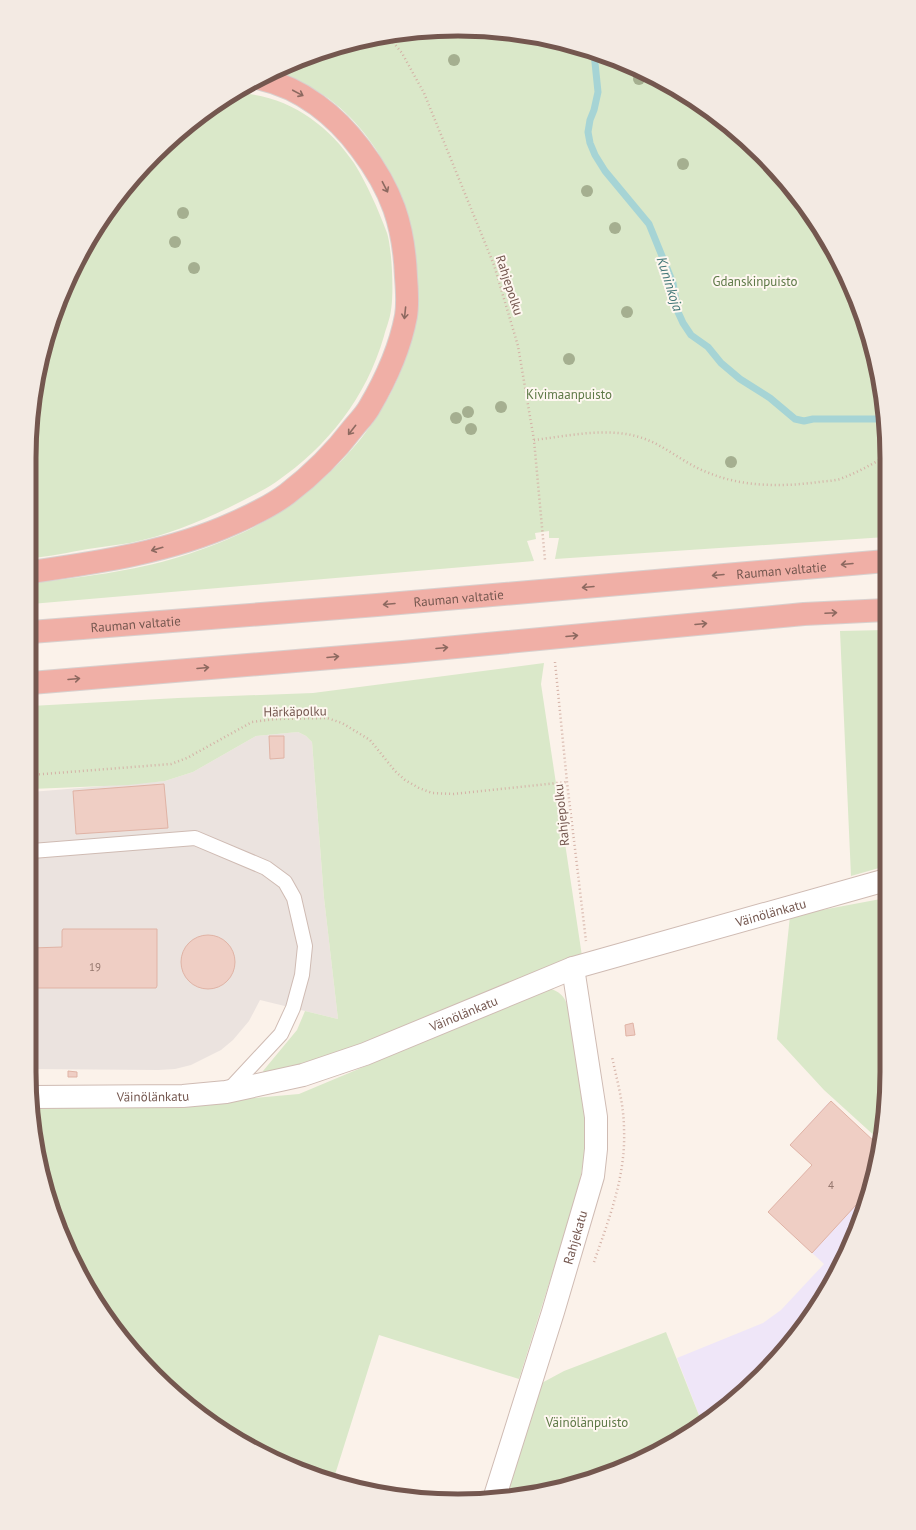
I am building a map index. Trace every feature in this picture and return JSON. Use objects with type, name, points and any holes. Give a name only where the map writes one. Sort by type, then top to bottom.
[{"type":"highway","points":[[36,571],[96,563],[154,551],[218,530],[251,515],[285,495],[327,458],[345,439],[368,409],[388,370],[398,345],[406,316],[407,284],[405,253],[399,221],[388,194],[379,175],[347,131],[331,116],[310,100],[279,84],[269,81]]},
{"type":"highway","name":"Rauman valtatie","points":[[36,632],[880,562]]},
{"type":"highway","points":[[36,682],[396,652],[804,614],[880,610]]},
{"type":"street","name":"Väinölänkatu","points":[[37,1097],[163,1097],[226,1092],[302,1074],[365,1054],[581,966],[880,882]]},
{"type":"street","name":"Rahjekatu","points":[[496,1492],[553,1312],[593,1176],[596,1149],[596,1118],[581,966]]},
{"type":"lane","points":[[36,851],[194,838],[266,868],[285,882],[294,898],[305,946],[302,974],[293,1008],[281,1034],[226,1092]]},
{"type":"path","name":"Rahjepolku","points":[[393,42],[402,53],[424,93],[494,265],[518,346],[534,440],[545,560]]},
{"type":"path","points":[[534,440],[581,434],[617,432],[646,440],[708,473],[728,480],[755,485],[805,484],[839,479],[866,468],[880,460]]},
{"type":"path","name":"Rahjepolku","points":[[555,662],[582,920],[581,966]]},
{"type":"path","name":"Härkäpolku","points":[[36,775],[171,764],[187,758],[252,722],[275,719],[327,718],[342,723],[370,740],[395,771],[405,780],[432,793],[453,794],[567,782]]},
{"type":"shaded area","points":[[298,732],[306,736],[312,742],[324,898],[338,1019],[260,1000],[249,1021],[233,1040],[221,1050],[191,1065],[175,1069],[158,1070],[36,1069],[36,792],[165,781],[193,772],[256,736]]},
{"type":"shaded area","points":[[829,1102],[874,1143],[866,1181],[858,1208],[836,1259],[809,1306],[793,1329],[756,1370],[715,1407],[700,1418],[677,1358],[763,1323],[781,1310],[824,1264],[768,1212],[812,1165],[790,1145]]},
{"type":"green space","points":[[430,37],[486,37],[540,44],[594,58],[645,80],[692,107],[715,123],[756,160],[793,201],[809,224],[836,271],[858,322],[872,376],[879,430],[880,537],[555,559],[559,538],[549,538],[549,531],[535,533],[536,539],[527,541],[534,561],[36,604],[36,582],[106,573],[162,562],[201,550],[245,532],[265,521],[316,485],[339,463],[361,439],[379,413],[395,385],[406,356],[413,326],[413,319],[400,206],[395,182],[369,139],[340,108],[317,91],[304,84],[281,76],[322,58],[376,44]]},
{"type":"green space","points":[[245,94],[271,99],[288,105],[303,113],[331,135],[354,163],[376,206],[389,240],[392,282],[392,302],[390,313],[376,359],[356,400],[343,419],[312,453],[276,482],[252,496],[204,519],[155,537],[130,543],[36,557],[36,458],[40,403],[50,349],[58,322],[80,271],[93,247],[123,201],[141,180],[180,141],[201,123],[224,107]]},
{"type":"green space","points":[[880,630],[880,868],[851,876],[840,631]]},
{"type":"green space","points":[[544,663],[541,684],[582,956],[326,1058],[265,1075],[263,1071],[297,1030],[305,1011],[338,1019],[324,898],[312,742],[306,736],[298,732],[256,736],[193,772],[165,781],[129,785],[36,789],[36,706],[178,698],[313,693]]},
{"type":"green space","points":[[880,899],[880,1072],[879,1100],[875,1136],[824,1090],[777,1039],[790,916]]},
{"type":"green space","points":[[548,988],[557,991],[563,996],[568,1007],[587,1125],[585,1151],[578,1191],[519,1379],[379,1335],[335,1476],[297,1462],[271,1450],[224,1423],[201,1407],[180,1389],[141,1350],[123,1329],[107,1306],[80,1259],[58,1208],[44,1154],[38,1107],[197,1103],[299,1094],[430,1039],[540,990]]},
{"type":"green space","name":"Väinölänpuisto","points":[[666,1332],[700,1418],[645,1450],[594,1472],[540,1486],[508,1491],[538,1385],[564,1371]]},
{"type":"building","points":[[269,736],[284,736],[284,758],[270,759]]},
{"type":"building","points":[[164,784],[168,828],[76,834],[73,791]]},
{"type":"building","points":[[63,929],[157,929],[156,988],[36,988],[36,948],[62,947]]},
{"type":"building","points":[[203,935],[213,935],[223,939],[231,947],[235,957],[235,967],[231,977],[223,985],[213,989],[203,989],[193,985],[185,977],[181,967],[181,957],[185,947],[193,939]]},
{"type":"building","points":[[633,1023],[635,1035],[626,1036],[625,1025]]},
{"type":"building","points":[[68,1071],[77,1072],[77,1077],[68,1077]]},
{"type":"building","points":[[831,1101],[874,1141],[866,1181],[858,1207],[856,1205],[812,1253],[768,1212],[812,1165],[790,1145]]},
{"type":"waterway","name":"Kuninkoja","points":[[595,58],[598,92],[588,132],[590,143],[595,155],[605,171],[649,224],[673,283],[678,312],[691,335],[708,347],[721,363],[740,379],[770,398],[795,419],[804,421],[813,419],[878,419]]},
{"type":"park label","name":"Gdanskinpuisto","points":[[755,281]]},
{"type":"park label","name":"Kivimaanpuisto","points":[[569,394]]}]
